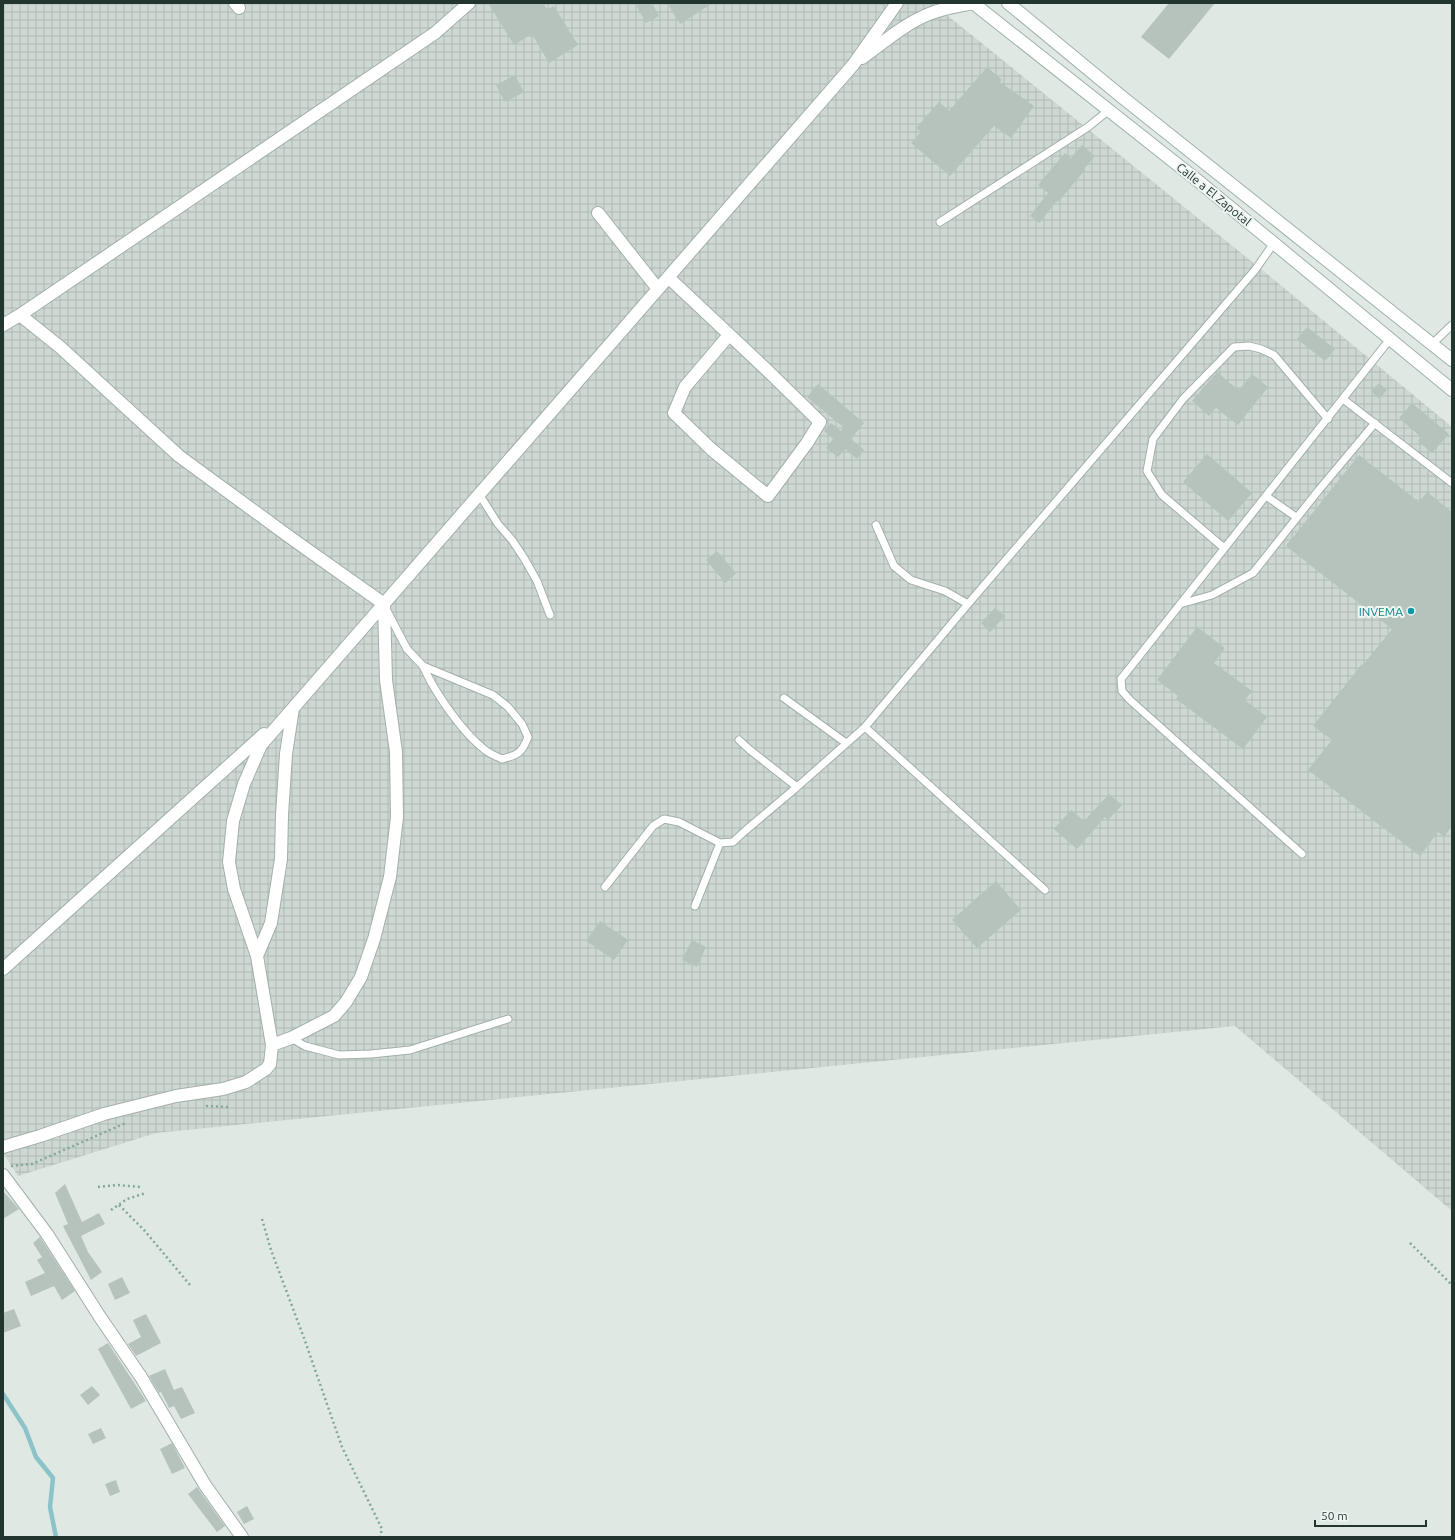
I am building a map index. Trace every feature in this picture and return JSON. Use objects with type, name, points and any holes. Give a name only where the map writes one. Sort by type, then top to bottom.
[{"type":"street","points":[[3,325],[20,315],[435,33],[469,3]]},
{"type":"street","points":[[3,1147],[104,1114],[176,1096],[223,1089],[246,1082],[266,1069],[270,1064],[272,1045],[257,956],[234,889],[229,862],[234,821],[244,784],[261,745],[852,65],[897,3]]},
{"type":"street","points":[[852,65],[911,23],[939,11],[974,3]]},
{"type":"street","name":"Calle a El Zapotal","points":[[974,3],[1274,243],[1452,390]]},
{"type":"street","name":"Calle a El Zapotal","points":[[1008,3],[1122,97],[1452,360]]},
{"type":"street","points":[[598,213],[658,289]]},
{"type":"street","points":[[668,277],[769,372],[820,422],[807,443],[768,496],[711,449],[674,413],[685,387],[729,335]]},
{"type":"street","points":[[20,315],[60,348],[179,456],[384,604]]},
{"type":"street","points":[[272,1045],[291,1038],[334,1016],[346,1002],[361,977],[374,939],[390,877],[397,817],[396,759],[386,680],[384,604]]},
{"type":"street","points":[[257,956],[271,923],[281,859],[286,754],[293,708]]},
{"type":"street","points":[[3,969],[293,708]]},
{"type":"street","points":[[7,1171],[100,1317],[141,1376],[205,1485],[242,1537]]},
{"type":"lane","points":[[940,222],[1088,127],[1109,110]]},
{"type":"lane","points":[[606,887],[653,826],[664,819],[679,822],[720,843],[734,842],[865,727],[968,604],[1255,270],[1274,243]]},
{"type":"lane","points":[[1432,344],[1452,325]]},
{"type":"lane","points":[[1302,854],[1122,691],[1121,679],[1390,339]]},
{"type":"lane","points":[[1224,548],[1162,495],[1147,471],[1153,439],[1183,399],[1234,347],[1249,346],[1261,349],[1274,355],[1328,419]]},
{"type":"lane","points":[[1343,399],[1452,483]]},
{"type":"lane","points":[[1180,604],[1212,595],[1252,573],[1296,517],[1375,423]]},
{"type":"lane","points":[[479,494],[498,524],[512,540],[524,558],[537,581],[550,615]]},
{"type":"lane","points":[[1266,496],[1296,517]]},
{"type":"lane","points":[[876,525],[894,566],[911,580],[944,591],[968,604]]},
{"type":"lane","points":[[384,604],[407,649],[423,666],[440,697],[467,732],[486,750],[502,759],[515,756],[524,749],[528,737],[522,724],[508,707],[493,695],[423,666]]},
{"type":"lane","points":[[784,698],[846,743]]},
{"type":"lane","points":[[865,727],[1045,890]]},
{"type":"lane","points":[[739,740],[797,787]]},
{"type":"lane","points":[[695,906],[720,843]]},
{"type":"lane","points":[[291,1038],[305,1046],[339,1055],[371,1054],[410,1050],[508,1019]]},
{"type":"path","points":[[7,1171],[32,1164],[128,1123]]},
{"type":"path","points":[[98,1187],[118,1185],[140,1187]]},
{"type":"path","points":[[111,1210],[127,1199],[146,1193]]},
{"type":"path","points":[[119,1205],[144,1230],[190,1285]]},
{"type":"path","points":[[262,1219],[270,1250],[304,1338],[342,1447],[382,1529],[380,1537]]},
{"type":"path","points":[[1410,1243],[1452,1285]]},
{"type":"shaded area","points":[[3,3],[932,3],[1272,278],[1452,427],[1452,1211],[1235,1026],[156,1133],[18,1176],[3,1153]]},
{"type":"building","points":[[488,3],[543,3],[547,9],[554,6],[578,45],[549,63],[532,34],[514,45]]},
{"type":"building","points":[[635,3],[652,3],[659,16],[646,23]]},
{"type":"building","points":[[667,3],[713,3],[680,24]]},
{"type":"building","points":[[1169,3],[1215,3],[1169,59],[1141,37]]},
{"type":"building","points":[[987,67],[1002,80],[1000,82],[1034,106],[1011,138],[994,126],[950,176],[911,143],[921,132],[916,128],[939,102],[949,111]]},
{"type":"building","points":[[515,75],[524,92],[505,102],[496,85]]},
{"type":"building","points":[[1082,145],[1095,156],[1084,169],[1085,170],[1039,223],[1030,216],[1048,193],[1038,185],[1065,153],[1071,158]]},
{"type":"building","points":[[1307,327],[1335,349],[1325,361],[1297,339]]},
{"type":"building","points":[[1217,372],[1237,389],[1240,389],[1252,374],[1268,387],[1238,425],[1216,408],[1209,416],[1192,401]]},
{"type":"building","points":[[1379,383],[1387,390],[1379,399],[1371,391]]},
{"type":"building","points":[[818,384],[864,423],[851,439],[864,450],[857,459],[845,449],[838,457],[826,448],[833,439],[824,431],[831,423],[841,431],[843,427],[807,397]]},
{"type":"building","points":[[1412,403],[1449,434],[1432,453],[1418,441],[1421,437],[1399,418]]},
{"type":"building","points":[[1207,454],[1252,493],[1228,521],[1183,482]]},
{"type":"building","points":[[1359,455],[1419,502],[1427,492],[1452,512],[1452,826],[1444,837],[1438,832],[1420,856],[1308,770],[1332,740],[1313,726],[1392,629],[1286,546]]},
{"type":"building","points":[[717,551],[736,573],[725,583],[706,560]]},
{"type":"building","points":[[995,608],[1005,616],[990,632],[981,623]]},
{"type":"building","points":[[1197,627],[1225,648],[1214,663],[1252,691],[1245,700],[1267,717],[1243,749],[1176,699],[1178,696],[1157,680]]},
{"type":"building","points":[[1109,794],[1122,805],[1108,820],[1105,817],[1077,849],[1054,829],[1071,810],[1084,821]]},
{"type":"building","points":[[996,881],[1021,910],[977,948],[952,920]]},
{"type":"building","points":[[600,921],[628,940],[614,960],[586,941]]},
{"type":"building","points":[[692,940],[706,947],[697,967],[682,960]]},
{"type":"building","points":[[65,1184],[82,1222],[99,1213],[105,1224],[81,1236],[88,1252],[102,1272],[91,1280],[63,1226],[68,1224],[55,1193]]},
{"type":"building","points":[[3,1191],[19,1209],[3,1219]]},
{"type":"building","points":[[40,1237],[75,1291],[62,1300],[54,1286],[31,1296],[25,1282],[45,1273],[37,1260],[42,1257],[33,1243]]},
{"type":"building","points":[[122,1277],[130,1293],[115,1300],[108,1284]]},
{"type":"building","points":[[14,1309],[21,1326],[3,1333],[3,1313]]},
{"type":"building","points":[[146,1314],[161,1343],[136,1356],[128,1344],[141,1337],[133,1320]]},
{"type":"building","points":[[108,1343],[146,1401],[131,1409],[98,1349]]},
{"type":"building","points":[[165,1369],[174,1390],[182,1387],[195,1413],[181,1419],[174,1406],[169,1408],[161,1392],[159,1393],[149,1376]]},
{"type":"building","points":[[92,1386],[100,1395],[88,1405],[80,1395]]},
{"type":"building","points":[[101,1428],[106,1438],[93,1444],[88,1434]]},
{"type":"building","points":[[172,1443],[185,1468],[172,1474],[160,1449]]},
{"type":"building","points":[[116,1480],[120,1492],[110,1496],[105,1484]]},
{"type":"building","points":[[197,1487],[225,1526],[217,1532],[188,1494]]},
{"type":"building","points":[[247,1506],[254,1519],[244,1524],[237,1512]]},
{"type":"waterway","points":[[3,1394],[25,1428],[36,1457],[53,1478],[50,1507],[56,1537]]},
{"type":"place","name":"INVEMA","points":[[1411,611]]}]
